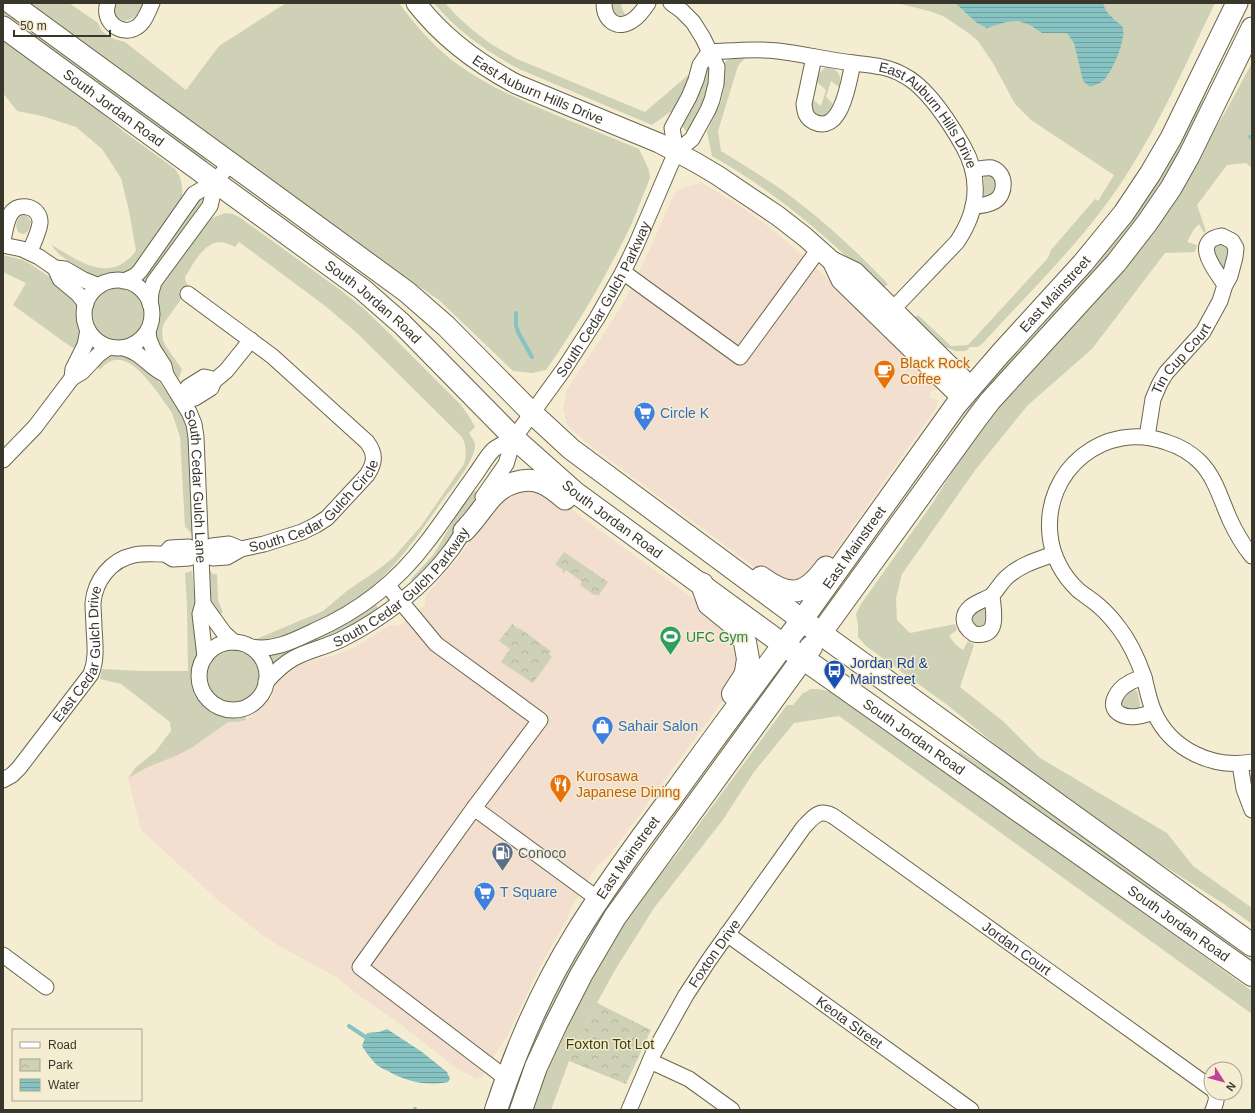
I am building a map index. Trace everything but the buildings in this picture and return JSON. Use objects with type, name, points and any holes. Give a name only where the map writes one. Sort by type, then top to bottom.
[{"type":"main road","name":"South Jordan Road","points":[[11,3],[366,261],[417,300],[446,326],[532,413],[571,449],[590,464],[802,620],[1252,945]]},
{"type":"main road","name":"East Mainstreet","points":[[496,1110],[523,1038],[547,986],[575,935],[598,899],[704,752],[784,645],[938,429],[966,393],[1101,243],[1140,191],[1177,127],[1237,3]]},
{"type":"main road","name":"South Jordan Road","points":[[3,27],[216,181],[374,298],[402,324],[514,438],[576,493],[784,645],[1252,975]]},
{"type":"main road","name":"East Mainstreet","points":[[521,1110],[536,1068],[556,1024],[584,968],[611,924],[977,418],[990,401],[1116,263],[1147,223],[1171,188],[1189,156],[1252,28]]},
{"type":"main road","points":[[464,531],[474,521],[497,491],[508,485],[524,480],[534,480],[542,483],[578,508],[605,514]]},
{"type":"main road","points":[[704,548],[726,552],[766,580],[782,589],[793,591],[801,590],[816,581],[874,500],[897,487]]},
{"type":"main road","points":[[702,584],[709,604],[726,616],[740,631],[745,642],[748,659],[744,678],[713,722],[704,752]]},
{"type":"main road","points":[[507,1079],[515,1089],[510,1110]]},
{"type":"street","points":[[108,3],[107,13],[111,24],[128,30],[136,28],[142,23],[152,3]]},
{"type":"street","name":"East Auburn Hills Drive","points":[[416,3],[424,14],[445,36],[492,71],[516,84],[676,152],[717,175],[760,203],[826,255],[856,272],[893,309],[966,393]]},
{"type":"street","points":[[604,3],[605,15],[609,20],[622,25],[635,19],[648,3]]},
{"type":"street","points":[[671,3],[693,22],[703,38],[716,67],[715,93],[708,110],[692,139],[676,152],[672,128],[691,93],[700,65],[709,52]]},
{"type":"street","name":"East Auburn Hills Drive","points":[[709,52],[756,50],[778,51],[870,65],[895,71],[903,75],[919,86],[934,104],[961,142],[968,155],[973,170],[976,188],[973,206],[967,225],[957,242],[893,309]]},
{"type":"street","points":[[814,57],[804,104],[807,117],[811,121],[822,124],[830,123],[835,119],[839,112],[853,63]]},
{"type":"street","name":"South Cedar Gulch Parkway","points":[[266,682],[277,670],[289,661],[352,634],[375,620],[401,601],[437,568],[464,531],[470,517],[506,464],[514,438],[597,318],[623,272],[651,212],[676,152]]},
{"type":"street","points":[[124,281],[135,276],[140,270],[194,194],[216,181],[230,163]]},
{"type":"street","points":[[973,170],[992,168],[999,173],[1004,184],[1000,197],[995,201],[986,205],[973,206]]},
{"type":"street","points":[[150,304],[154,282],[210,206],[216,181]]},
{"type":"street","points":[[3,240],[10,214],[15,209],[20,207],[30,207],[37,213],[40,224],[30,252]]},
{"type":"street","points":[[3,244],[18,247],[30,252],[55,268],[65,269],[84,280],[99,286]]},
{"type":"street","points":[[623,272],[740,357],[826,255]]},
{"type":"street","name":"East Auburn Hills Drive","points":[[826,255],[841,280],[966,393]]},
{"type":"street","points":[[55,268],[60,279],[78,294],[86,304]]},
{"type":"street","points":[[113,281],[124,281],[142,290],[147,297],[152,313],[151,322],[148,331],[134,344],[124,348],[109,347],[100,344],[88,330],[84,311],[89,297],[99,286],[113,281]]},
{"type":"street","name":"Tin Cup Court","points":[[1147,437],[1153,399],[1158,387],[1166,373],[1203,332],[1220,301],[1226,285]]},
{"type":"street","name":"South Cedar Gulch Circle","points":[[188,294],[272,356],[367,442],[374,453],[371,469],[367,475],[333,513],[322,522],[302,532],[264,544],[241,549],[227,558],[212,558],[200,552]]},
{"type":"street","points":[[72,378],[73,369],[85,345],[88,330]]},
{"type":"street","name":"South Cedar Gulch Lane","points":[[148,331],[153,349],[164,366],[166,375],[192,418],[196,437],[203,604],[200,614],[205,657]]},
{"type":"street","points":[[182,400],[195,398],[211,388],[214,380],[226,371],[251,340]]},
{"type":"street","points":[[3,460],[35,427],[72,378],[82,372],[94,359],[109,347]]},
{"type":"street","name":"South Cedar Gulch Lane","points":[[124,348],[133,350],[157,371],[166,375]]},
{"type":"street","points":[[1252,556],[1236,532],[1212,478],[1200,462],[1176,445],[1159,439],[1147,437],[1124,437],[1091,449],[1069,470],[1058,487],[1053,502],[1050,528],[1051,544],[1054,554],[1060,566],[1072,583],[1078,590],[1101,607],[1118,627],[1131,647],[1144,677],[1154,712],[1169,735],[1192,753],[1214,761],[1246,763],[1244,789],[1252,810]]},
{"type":"street","name":"South Cedar Gulch Parkway","points":[[251,647],[274,648],[329,625],[372,599],[388,586],[424,546],[493,450],[514,438]]},
{"type":"street","name":"East Cedar Gulch Drive","points":[[3,780],[20,768],[91,674],[95,662],[93,603],[96,591],[102,578],[110,568],[124,558],[137,555],[165,554],[170,548],[189,547],[200,552]]},
{"type":"street","points":[[992,595],[1002,582],[1013,572],[1030,562],[1054,554]]},
{"type":"street","points":[[388,586],[429,636],[441,648],[540,720],[474,808],[360,967],[507,1079]]},
{"type":"street","points":[[203,604],[220,627],[234,642]]},
{"type":"street","points":[[234,642],[251,647],[264,662],[267,676],[264,690],[259,697],[247,707],[233,710],[218,707],[207,698],[200,685],[200,670],[205,657],[218,646],[226,643],[234,642]]},
{"type":"street","points":[[1144,677],[1129,682],[1118,692],[1113,702],[1119,714],[1127,716],[1140,716],[1154,712]]},
{"type":"street","points":[[474,808],[598,899]]},
{"type":"street","name":"Foxton Drive","points":[[629,1110],[650,1061],[686,994],[803,828],[816,815],[822,812]]},
{"type":"street","name":"Jordan Court","points":[[822,812],[830,813],[1203,1089]]},
{"type":"street","name":"Keota Street","points":[[727,934],[971,1110]]},
{"type":"street","points":[[3,955],[46,987]]},
{"type":"street","points":[[650,1061],[689,1079],[732,1110]]},
{"type":"shaded area","points":[[699,181],[739,205],[772,229],[805,257],[933,381],[936,389],[930,392],[930,398],[938,400],[936,408],[829,560],[807,577],[787,585],[760,571],[588,444],[567,425],[563,408],[567,389],[626,298],[674,194],[684,187],[698,184]]},
{"type":"shaded area","points":[[531,488],[550,494],[719,617],[741,645],[735,684],[609,856],[597,866],[570,909],[568,917],[537,972],[506,1039],[502,1043],[483,1076],[477,1079],[457,1069],[403,1026],[361,997],[336,977],[281,947],[261,934],[220,902],[141,830],[128,778],[148,767],[178,755],[193,747],[228,722],[246,720],[272,698],[275,685],[285,675],[302,663],[332,656],[357,646],[390,625],[399,626],[425,605],[426,595],[457,560],[493,509],[508,496]]},
{"type":"green space","points":[[25,3],[69,3],[98,23],[101,30],[108,36],[125,42],[186,90],[219,46],[286,3],[399,3],[434,44],[448,57],[475,76],[504,92],[533,105],[639,149],[649,170],[650,178],[632,223],[613,261],[581,317],[546,370],[532,373],[513,371],[439,300],[380,260]]},
{"type":"green space","points":[[117,3],[143,3],[138,13],[133,18],[123,21],[115,14]]},
{"type":"green space","points":[[434,3],[445,3],[475,32],[491,44],[517,59],[645,112],[694,70],[673,113],[670,112],[652,125],[519,69],[473,40],[452,23]]},
{"type":"green space","points":[[612,3],[623,3],[621,6],[626,17],[620,18],[615,14],[612,8]]},
{"type":"green space","points":[[897,3],[1215,3],[1149,137],[1108,202],[1074,244],[983,343],[978,347],[970,347],[966,351],[955,351],[946,347],[943,350],[912,320],[918,315],[951,346],[968,345],[1048,258],[1051,250],[1095,199],[1098,201],[1114,175],[1031,120],[1015,104],[993,63],[978,41],[967,32],[943,16]]},
{"type":"green space","points":[[1247,3],[1176,162],[1147,208],[841,590],[962,418],[979,391],[1066,295]]},
{"type":"green space","points":[[3,7],[208,158],[205,164],[3,16]]},
{"type":"green space","points":[[3,35],[40,61],[123,131],[175,169],[181,180],[182,199],[136,266],[122,276],[98,278],[84,274],[75,265],[60,255],[52,245],[84,263],[94,267],[105,268],[116,267],[126,261],[136,251],[121,178],[102,149],[76,127],[42,116],[17,111],[3,93]]},
{"type":"green space","points":[[733,58],[745,58],[738,66],[718,131],[721,151],[783,191],[825,224],[888,284],[881,290],[801,217],[758,185],[712,156],[707,132],[721,102],[724,88],[725,62]]},
{"type":"green space","points":[[1252,63],[1252,168],[1246,163],[1227,165],[1197,205],[1206,231],[1204,233],[1199,224],[1194,229],[1187,242],[1197,245],[1195,252],[1165,253],[1092,349],[1028,405],[976,469],[902,574],[896,598],[897,620],[910,633],[955,624],[957,630],[949,636],[956,645],[963,650],[968,641],[974,645],[960,687],[1004,722],[1040,758],[1167,833],[1193,866],[1252,908],[1252,924],[1224,904],[1114,834],[1009,756],[950,707],[866,646],[858,637],[856,614],[861,604],[932,504],[972,440],[988,418],[1193,167]]},
{"type":"green space","points":[[707,66],[711,69],[708,98],[689,131],[686,131],[681,125]]},
{"type":"green space","points":[[827,66],[837,71],[840,76],[840,83],[839,87],[831,81],[826,97],[834,105],[833,110],[823,117],[814,113],[811,103],[812,99],[821,106],[826,90],[816,81],[820,72]]},
{"type":"green space","points":[[986,174],[993,176],[997,185],[995,193],[986,197],[984,196],[984,176]]},
{"type":"green space","points":[[200,196],[204,196],[206,200],[145,288],[136,281]]},
{"type":"green space","points":[[225,213],[233,214],[239,217],[363,308],[461,405],[475,427],[469,433],[475,444],[472,458],[468,466],[412,543],[390,569],[366,592],[339,611],[286,635],[265,641],[254,640],[323,611],[348,590],[394,557],[421,526],[464,464],[466,450],[462,437],[357,333],[324,305],[239,242],[235,247],[226,243],[218,242],[211,244],[199,255],[185,277],[186,283],[190,287],[164,323],[162,331],[163,340],[182,369],[178,378],[164,357],[154,332],[156,321],[156,301],[160,284],[206,222]]},
{"type":"green space","points":[[23,215],[27,216],[31,221],[28,231],[22,234],[18,232],[16,226],[18,218]]},
{"type":"green space","points":[[1220,243],[1229,247],[1226,270],[1223,270],[1212,249]]},
{"type":"green space","points":[[3,255],[23,260],[32,265],[57,282],[77,300],[81,310],[82,337],[79,349],[71,347],[13,305],[26,283],[3,272]]},
{"type":"green space","points":[[112,285],[124,285],[139,293],[147,308],[147,320],[139,335],[124,343],[112,343],[97,335],[89,320],[89,308],[97,293]]},
{"type":"green space","points":[[121,352],[148,369],[157,379],[181,413],[187,429],[188,439],[192,527],[191,534],[185,527],[180,437],[172,413],[147,379],[131,364],[115,360],[99,370],[97,363],[111,353]]},
{"type":"green space","points":[[474,491],[477,492],[479,496],[435,558],[412,581],[411,579],[434,554],[462,506]]},
{"type":"green space","points":[[564,552],[608,582],[598,596],[595,594],[594,595],[580,585],[582,582],[566,570],[564,573],[562,571],[563,570],[555,564]]},
{"type":"green space","points":[[192,571],[200,655],[195,676],[197,689],[203,699],[217,710],[227,714],[244,713],[246,720],[228,722],[193,747],[178,755],[148,767],[128,778],[136,767],[155,752],[171,731],[170,722],[121,684],[100,679],[102,669],[188,671],[185,573]]},
{"type":"green space","points":[[210,571],[213,574],[217,574],[218,600],[223,612],[218,616],[211,599]]},
{"type":"green space","points":[[374,603],[378,609],[343,631],[271,667],[263,654]]},
{"type":"green space","points":[[984,606],[987,607],[988,620],[984,627],[975,627],[971,622],[972,614]]},
{"type":"green space","points":[[512,624],[551,651],[549,654],[552,657],[533,683],[501,662],[510,649],[499,641]]},
{"type":"green space","points":[[233,646],[249,651],[254,655],[258,660],[263,676],[258,692],[254,697],[249,701],[233,706],[217,701],[212,697],[208,692],[203,676],[208,660],[212,655],[217,651]]},
{"type":"green space","points":[[1132,688],[1137,691],[1140,704],[1139,709],[1127,711],[1121,707],[1120,700]]},
{"type":"green space","points":[[811,689],[839,693],[1252,991],[1252,1014],[839,716],[794,723],[754,772],[722,821],[654,908],[615,970],[569,1061],[551,1110],[530,1110],[555,1045],[624,919],[677,854],[787,705],[793,705],[802,694]]},
{"type":"green space","points":[[960,751],[1039,801],[1252,954],[1252,958],[1204,928],[957,756]]},
{"type":"green space","points":[[667,818],[593,934],[522,1080],[517,1077],[545,1011],[584,936]]},
{"type":"green space","name":"Foxton Tot Lot","points":[[597,1003],[651,1030],[626,1084],[569,1061]]},
{"type":"water","points":[[955,3],[1103,3],[1108,14],[1122,26],[1123,38],[1115,62],[1107,76],[1101,82],[1090,87],[1083,81],[1074,43],[1067,33],[1042,33],[1030,25],[1018,21],[1006,22],[987,28],[977,23]]},
{"type":"water","points":[[387,1029],[422,1052],[447,1072],[450,1079],[448,1082],[432,1084],[417,1082],[395,1075],[376,1064],[362,1046],[367,1033],[379,1032]]},
{"type":"waterway","points":[[516,313],[516,326],[532,357]]},
{"type":"waterway","points":[[349,1026],[370,1040]]},
{"type":"place","name":"Black Rock Coffee","points":[[885,390]]},
{"type":"place","name":"Circle K","points":[[644,432]]},
{"type":"place","name":"UFC Gym","points":[[670,656]]},
{"type":"place","name":"Jordan Rd & Mainstreet","points":[[835,690]]},
{"type":"place","name":"Sahair Salon","points":[[603,746]]},
{"type":"place","name":"Kurosawa Japanese Dining","points":[[561,804]]},
{"type":"place","name":"Conoco","points":[[503,872]]},
{"type":"place","name":"T Square","points":[[484,912]]}]
